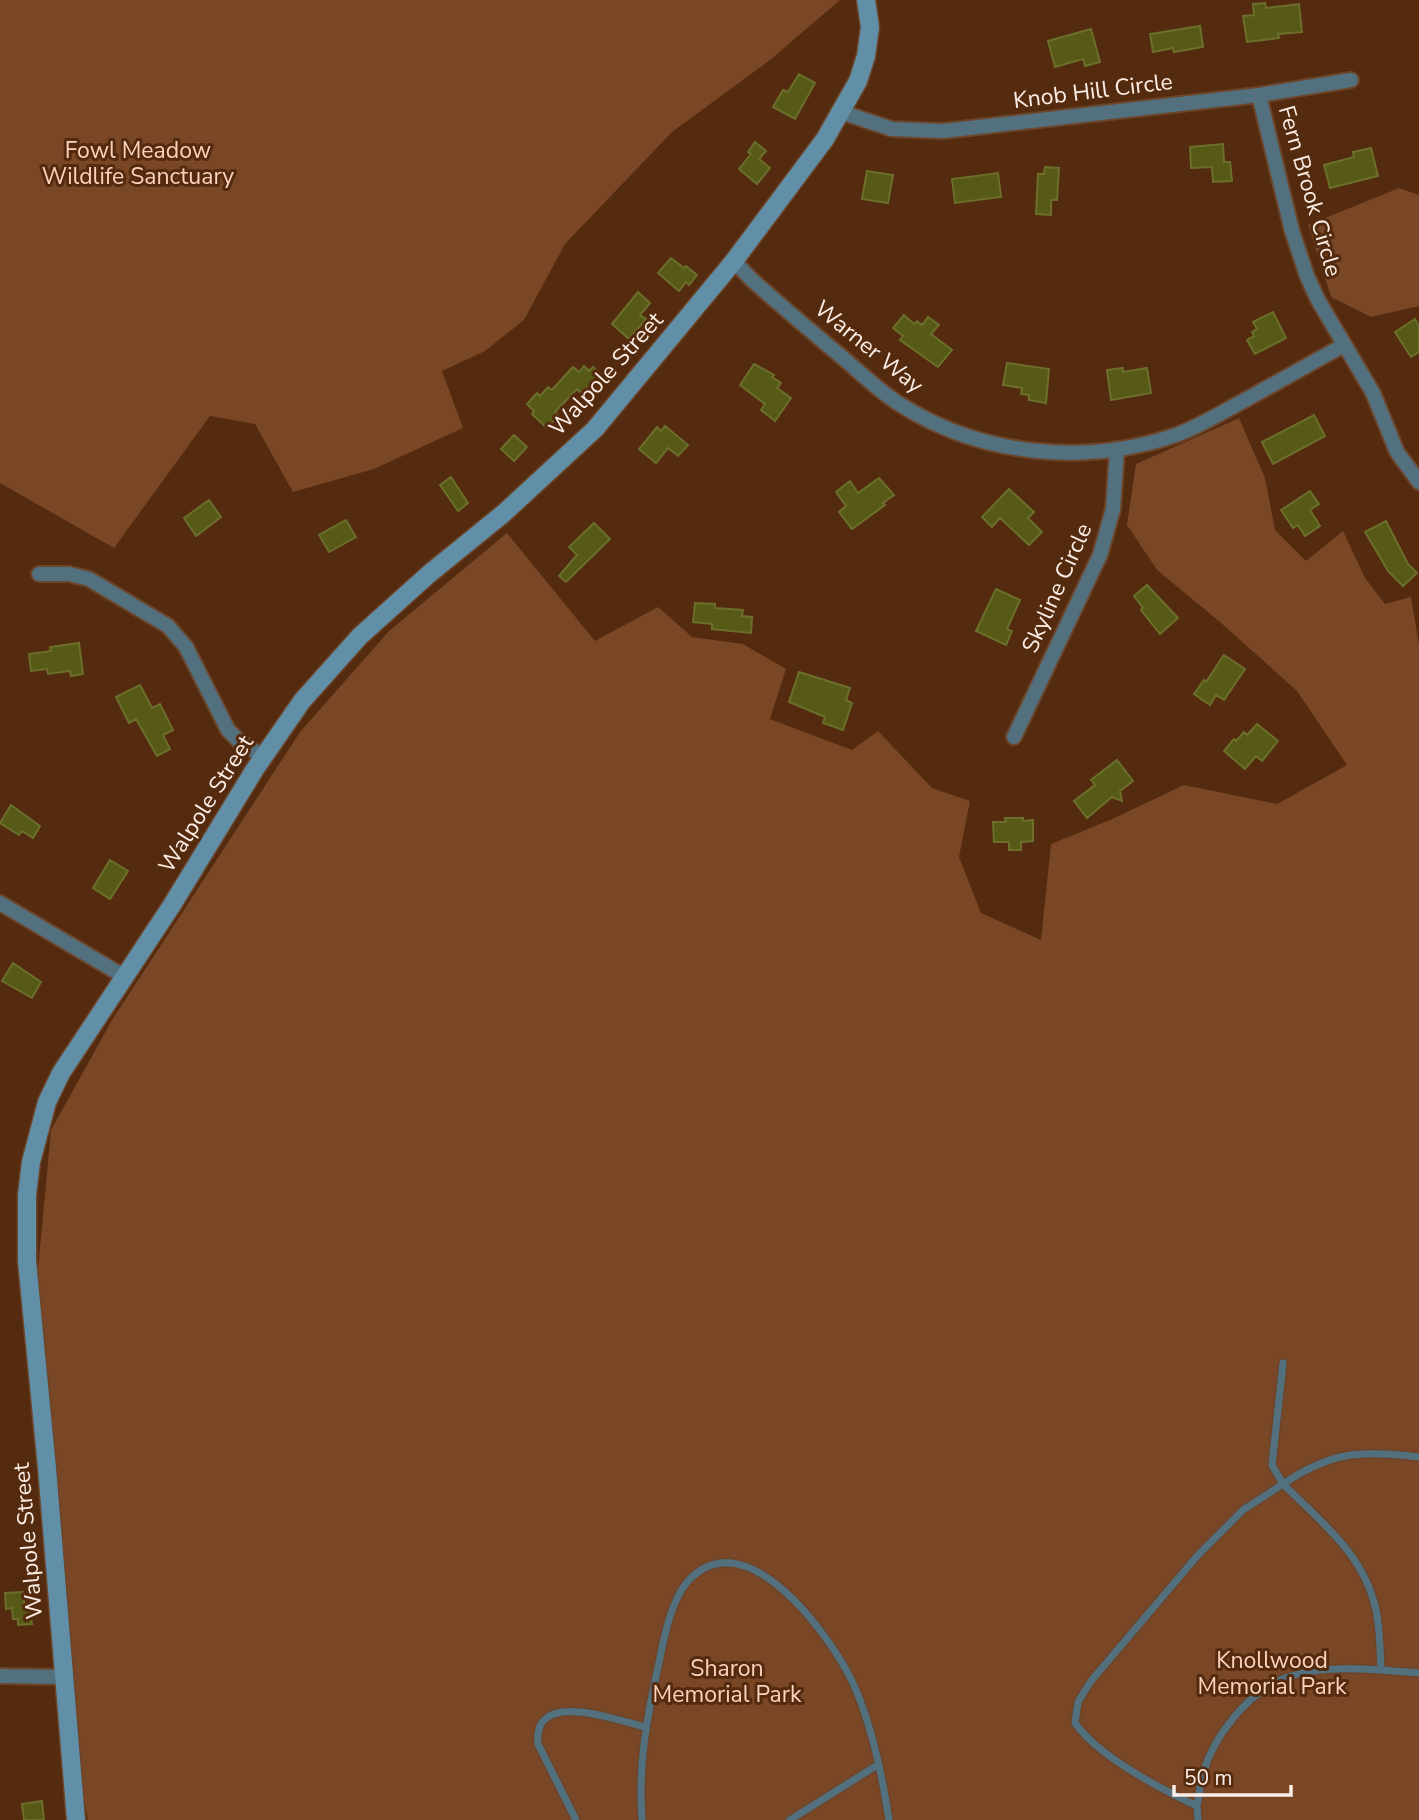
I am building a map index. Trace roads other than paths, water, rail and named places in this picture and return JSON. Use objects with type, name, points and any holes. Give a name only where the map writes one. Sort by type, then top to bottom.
[{"type":"main road","name":"Walpole Street","points":[[76,1820],[47,1468],[27,1273],[27,1195],[31,1162],[47,1102],[61,1073],[125,977],[263,757],[302,701],[360,636],[429,574],[504,513],[595,429],[734,261],[825,139],[858,81],[866,56],[870,27],[866,0]]},
{"type":"street","name":"Knob Hill Circle","points":[[841,112],[892,129],[943,131],[1259,94],[1351,80]]},
{"type":"street","name":"Fern Brook Circle","points":[[1259,94],[1299,256],[1318,300],[1373,393],[1397,452],[1419,482]]},
{"type":"street","name":"Warner Way","points":[[734,261],[751,279],[889,397],[952,431],[995,444],[1063,453],[1117,450],[1178,434],[1344,345]]},
{"type":"street","name":"Skyline Circle","points":[[1014,737],[1100,555],[1113,509],[1117,450]]},
{"type":"street","points":[[39,574],[69,574],[89,579],[168,626],[186,647],[228,730],[263,757]]},
{"type":"street","points":[[0,903],[125,977]]},
{"type":"street","points":[[0,1676],[63,1677]]},
{"type":"lane","points":[[1283,1363],[1272,1465],[1283,1483],[1340,1539],[1356,1562],[1376,1609],[1381,1670]]},
{"type":"lane","points":[[1198,1806],[1172,1794],[1097,1747],[1075,1723],[1078,1702],[1091,1681],[1198,1555],[1243,1510],[1308,1467],[1329,1458],[1383,1453],[1419,1457]]},
{"type":"lane","points":[[642,1820],[640,1793],[645,1727],[666,1635],[683,1588],[690,1579],[710,1566],[736,1563],[775,1582],[827,1640],[853,1684],[868,1724],[890,1820]]},
{"type":"lane","points":[[1198,1820],[1203,1773],[1213,1750],[1237,1716],[1268,1686],[1285,1678],[1323,1669],[1419,1673]]},
{"type":"lane","points":[[576,1820],[538,1744],[538,1731],[543,1721],[551,1713],[575,1711],[645,1727]]},
{"type":"lane","points":[[790,1820],[878,1764]]},
{"type":"park label","name":"Fowl Meadow Wildlife Sanctuary","points":[[138,163]]},
{"type":"park label","name":"Knollwood Memorial Park","points":[[1272,1673]]},
{"type":"park label","name":"Sharon Memorial Park","points":[[727,1681]]}]
